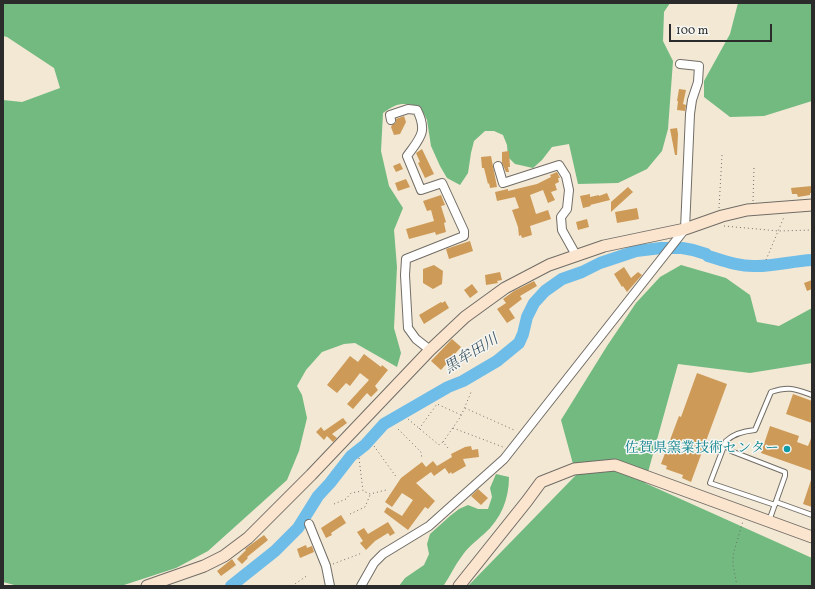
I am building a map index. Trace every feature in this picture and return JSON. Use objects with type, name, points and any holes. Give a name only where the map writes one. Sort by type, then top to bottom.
[{"type":"street","points":[[361,586],[374,564],[383,554],[429,526],[504,459],[685,229],[690,114],[692,100],[698,82],[699,66],[680,64]]},
{"type":"street","points":[[391,120],[390,115],[408,109],[417,110],[421,118],[423,129],[418,140],[406,156],[421,190],[442,183],[464,231],[464,236],[406,259],[406,306],[408,328],[416,339],[430,350]]},
{"type":"street","points":[[498,166],[503,183],[559,165],[566,176],[569,190],[567,209],[561,217],[562,230],[576,255]]},
{"type":"street","points":[[147,586],[163,582],[204,566],[224,556],[248,538],[311,476],[430,350],[464,317],[505,288],[549,264],[604,246],[685,229],[722,216],[747,210],[812,205]]},
{"type":"street","points":[[459,586],[541,482],[574,469],[615,465],[812,537]]},
{"type":"street","points":[[309,524],[326,566],[330,586]]},
{"type":"lane","points":[[812,395],[791,388],[783,388],[771,392],[755,430],[745,430],[730,437],[726,441],[710,483],[812,515]]},
{"type":"lane","points":[[726,441],[727,447],[731,451],[785,472],[785,476],[768,521]]},
{"type":"path","points":[[719,211],[722,155]]},
{"type":"path","points":[[753,204],[754,167]]},
{"type":"path","points":[[766,260],[786,213]]},
{"type":"path","points":[[724,226],[778,231],[812,230]]},
{"type":"path","points":[[408,419],[439,445],[443,442],[461,416],[472,390]]},
{"type":"path","points":[[419,429],[437,404],[461,416]]},
{"type":"path","points":[[465,407],[514,430]]},
{"type":"path","points":[[453,428],[506,448]]},
{"type":"path","points":[[398,429],[421,452],[422,459]]},
{"type":"path","points":[[443,442],[448,448]]},
{"type":"path","points":[[374,446],[397,478]]},
{"type":"path","points":[[359,458],[363,491]]},
{"type":"path","points":[[334,504],[346,499],[351,493],[363,491],[370,494],[386,490]]},
{"type":"path","points":[[350,514],[365,507],[370,494]]},
{"type":"path","points":[[737,586],[734,574],[733,555],[745,513]]},
{"type":"path","points":[[330,565],[362,553]]},
{"type":"path","points":[[292,586],[308,575]]},
{"type":"green space","points":[[3,3],[670,3],[664,12],[663,41],[673,61],[668,129],[662,151],[647,169],[618,183],[578,184],[569,144],[552,147],[542,160],[533,168],[515,164],[508,157],[507,145],[503,135],[494,131],[485,131],[474,141],[468,173],[460,185],[447,178],[440,166],[431,146],[427,120],[420,106],[400,104],[383,113],[381,151],[389,186],[403,208],[394,230],[397,267],[394,328],[401,353],[397,367],[355,343],[344,344],[322,352],[306,370],[297,386],[302,395],[307,418],[299,451],[287,480],[208,551],[176,568],[121,586],[18,586],[3,582],[3,100],[22,102],[60,88],[54,68],[7,37],[3,36]]},
{"type":"green space","points":[[738,3],[812,3],[812,101],[764,116],[730,117],[704,97],[704,81],[730,34]]},
{"type":"green space","points":[[681,265],[726,278],[750,295],[757,322],[779,326],[812,308],[812,363],[750,373],[678,364],[645,483],[812,558],[812,586],[468,586],[576,475],[561,420],[607,346],[636,303],[660,277]]},
{"type":"green space","points":[[496,474],[509,477],[506,501],[503,508],[490,528],[464,553],[444,585],[399,586],[405,578],[424,565],[429,554],[427,544],[430,534],[450,516],[459,509],[468,505],[478,509],[488,509],[492,497],[490,488]]},
{"type":"building","points":[[679,89],[686,90],[683,104],[686,105],[685,111],[677,110]]},
{"type":"building","points":[[404,116],[406,122],[400,134],[394,135],[391,127],[392,125],[396,122],[396,119]]},
{"type":"building","points":[[677,128],[677,155],[675,155],[670,129]]},
{"type":"building","points":[[422,149],[434,174],[425,178],[418,163],[420,162],[416,153]]},
{"type":"building","points":[[509,151],[510,167],[508,167],[509,172],[506,172],[502,163],[502,152]]},
{"type":"building","points":[[491,156],[497,187],[490,188],[484,168],[482,168],[481,157]]},
{"type":"building","points":[[400,163],[403,169],[396,172],[393,166]]},
{"type":"building","points":[[557,172],[560,178],[558,178],[559,182],[555,184],[557,190],[551,192],[555,200],[548,203],[543,190],[530,195],[536,214],[548,210],[551,219],[530,226],[532,235],[522,238],[521,235],[519,236],[518,227],[512,210],[519,208],[515,197],[497,201],[495,192],[508,189],[508,191],[537,184],[551,177],[550,175]]},
{"type":"building","points":[[406,179],[410,187],[398,191],[395,183]]},
{"type":"building","points":[[812,186],[812,193],[810,193],[810,195],[798,197],[797,194],[792,194],[791,188]]},
{"type":"building","points":[[628,187],[633,192],[611,212],[611,202]]},
{"type":"building","points":[[607,193],[610,200],[583,208],[580,196],[590,194],[590,197],[599,196]]},
{"type":"building","points":[[441,195],[445,205],[441,206],[446,222],[444,223],[446,232],[436,235],[435,232],[409,239],[406,229],[434,221],[431,210],[427,211],[423,201]]},
{"type":"building","points":[[637,208],[639,219],[617,223],[615,212]]},
{"type":"building","points":[[587,219],[589,227],[578,230],[576,222]]},
{"type":"building","points":[[470,241],[473,251],[449,259],[446,249]]},
{"type":"building","points":[[434,265],[443,271],[442,284],[433,289],[423,283],[423,269]]},
{"type":"building","points":[[624,267],[631,278],[638,272],[642,275],[627,292],[614,274]]},
{"type":"building","points":[[500,272],[502,280],[497,281],[498,283],[486,285],[485,275]]},
{"type":"building","points":[[812,280],[812,289],[807,291],[804,283]]},
{"type":"building","points":[[534,281],[537,286],[520,296],[522,299],[509,309],[515,318],[507,323],[497,309],[506,303],[503,299],[514,291]]},
{"type":"building","points":[[472,284],[478,292],[470,298],[464,290]]},
{"type":"building","points":[[445,301],[449,308],[424,324],[419,315]]},
{"type":"building","points":[[452,339],[461,347],[441,370],[431,361]]},
{"type":"building","points":[[364,354],[381,367],[382,365],[388,370],[375,386],[378,390],[371,397],[367,393],[353,409],[347,404],[369,380],[360,373],[350,386],[346,383],[337,393],[327,385],[350,356],[358,362]]},
{"type":"building","points":[[697,373],[727,384],[691,482],[682,478],[683,475],[666,469],[667,466],[661,464],[679,416],[681,417]]},
{"type":"building","name":"佐賀県窯業技術センター","points":[[793,394],[812,401],[812,423],[786,414]]},
{"type":"building","points":[[343,418],[347,423],[332,434],[337,438],[333,442],[327,436],[324,440],[316,432],[321,427],[324,431]]},
{"type":"building","name":"佐賀県窯業技術センター","points":[[770,426],[799,436],[797,442],[808,446],[812,436],[812,471],[761,453]]},
{"type":"building","points":[[471,446],[472,450],[478,449],[479,457],[463,459],[466,466],[452,474],[451,472],[449,474],[445,468],[434,476],[431,472],[416,483],[435,501],[428,509],[425,507],[408,530],[384,512],[387,507],[402,516],[413,500],[402,493],[392,507],[385,502],[401,478],[422,462],[426,467],[433,461],[437,466],[452,457],[451,454],[465,447]]},
{"type":"building","name":"佐賀県窯業技術センター","points":[[811,480],[812,481],[812,507],[803,504]]},
{"type":"building","points":[[478,489],[488,498],[481,505],[471,496]]},
{"type":"building","points":[[341,515],[346,523],[326,538],[321,528]]},
{"type":"building","points":[[388,522],[395,533],[390,536],[388,533],[375,541],[366,550],[360,543],[363,541],[357,532],[364,528],[368,534]]},
{"type":"building","points":[[264,535],[268,540],[247,557],[248,558],[242,564],[237,559],[246,550],[245,549]]},
{"type":"building","points":[[306,545],[307,548],[312,546],[314,552],[300,558],[297,549]]},
{"type":"building","points":[[232,559],[236,565],[221,576],[217,571]]},
{"type":"waterway","name":"黒牟田川","points":[[231,586],[275,551],[298,528],[318,496],[351,456],[365,445],[384,424],[497,361],[519,343],[527,317],[534,303],[545,291],[562,279],[582,272],[600,263],[636,251],[661,248],[682,248],[693,250],[738,265],[771,265],[812,260]]},
{"type":"place","name":"佐賀県窯業技術センター","points":[[787,449]]}]
